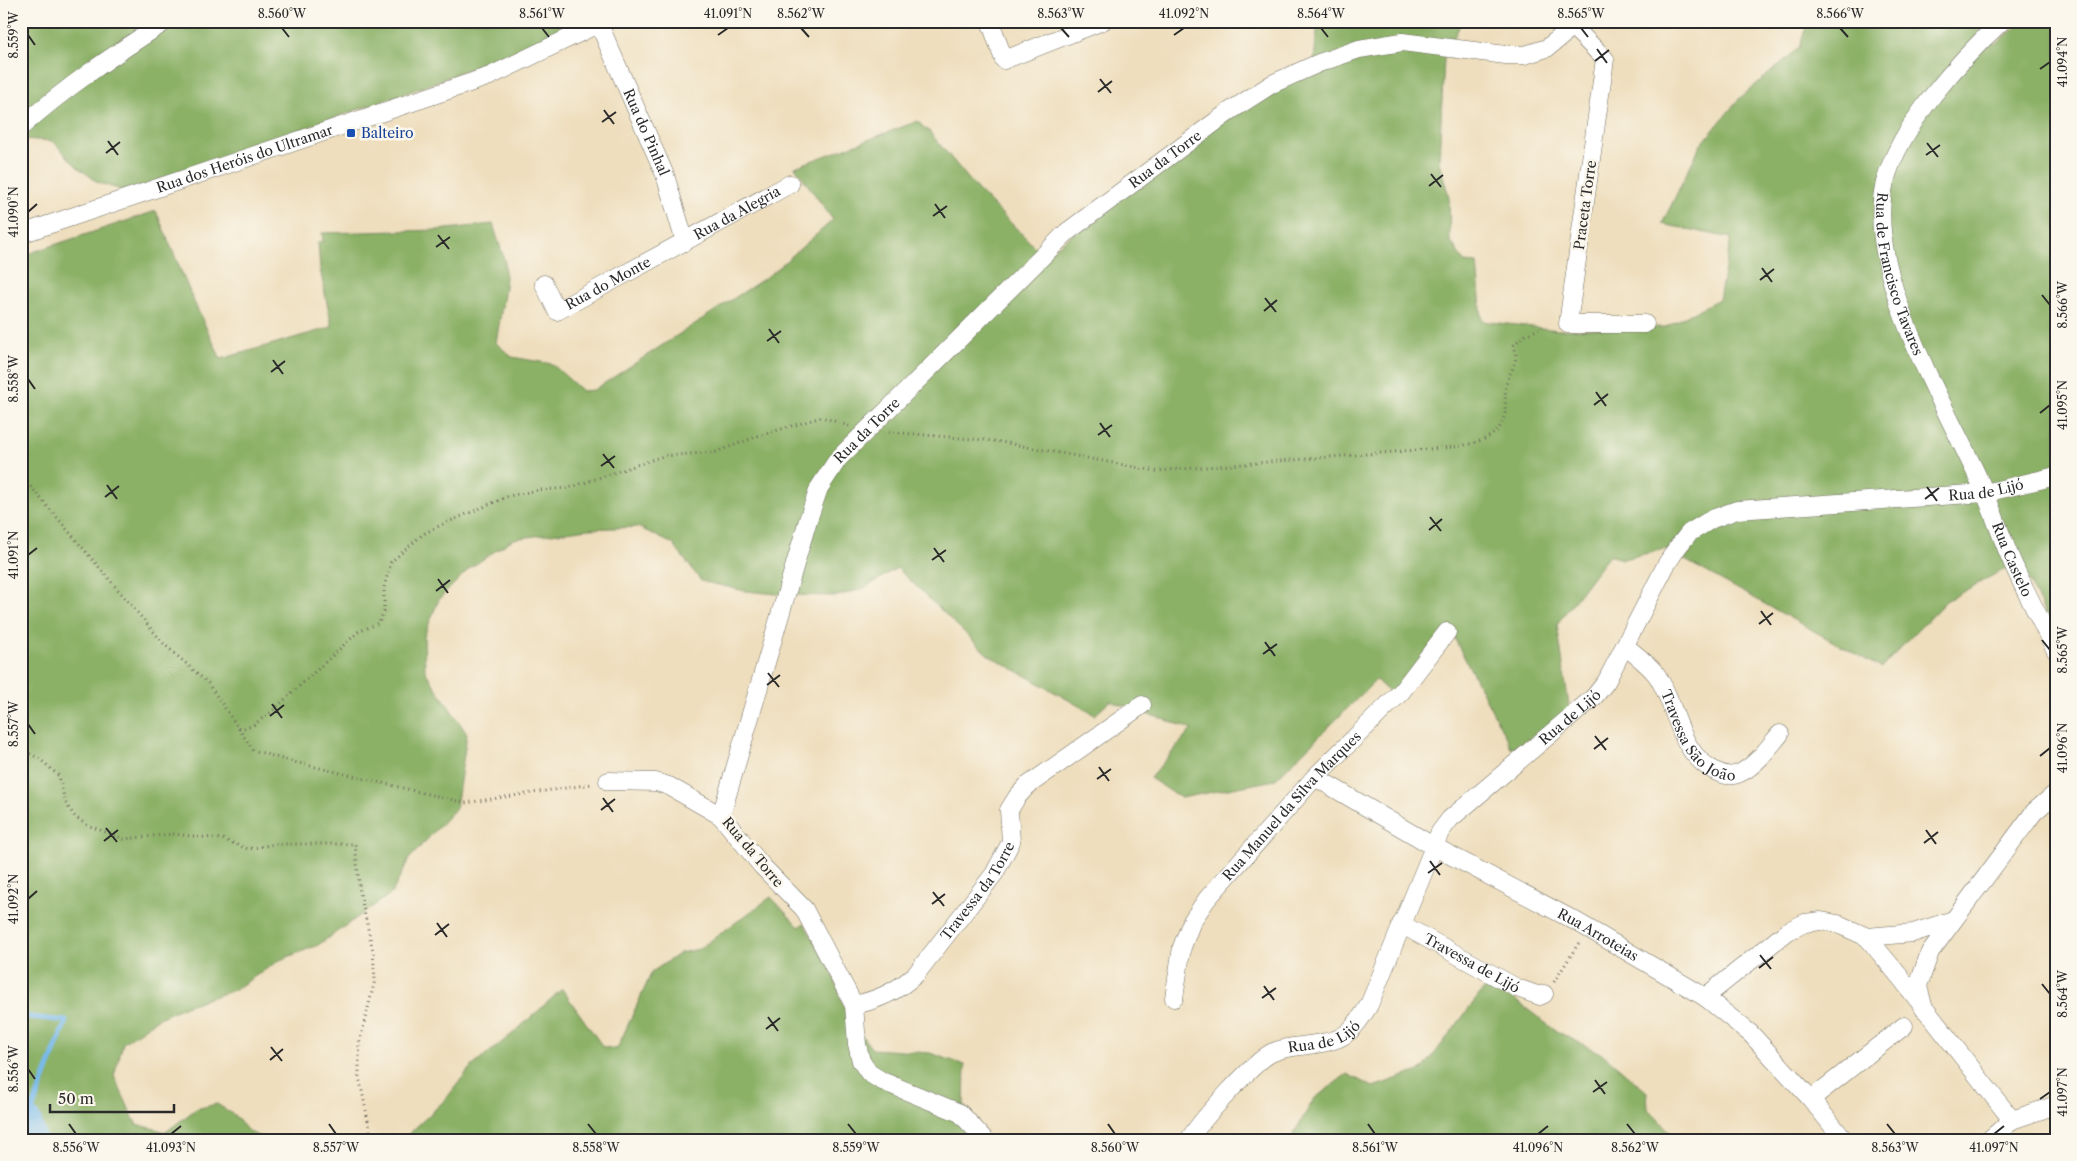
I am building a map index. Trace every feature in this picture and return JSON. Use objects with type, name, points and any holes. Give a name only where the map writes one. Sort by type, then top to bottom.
[{"type":"street","points":[[21,127],[55,97],[95,67],[166,21]]},
{"type":"street","points":[[990,21],[1004,60],[1104,21]]},
{"type":"street","name":"Rua de Francisco Tavares","points":[[1985,493],[1931,380],[1905,318],[1890,275],[1883,242],[1882,213],[1886,182],[1898,152],[1919,114],[1962,61],[2002,21]]},
{"type":"street","name":"Praceta Torre","points":[[1577,22],[1605,59],[1568,324],[1645,324]]},
{"type":"street","name":"Rua da Torre","points":[[984,1140],[960,1113],[882,1081],[869,1073],[861,1061],[857,1044],[854,1005],[804,909],[762,866],[721,816],[819,488],[838,459],[867,429],[1067,232],[1230,111],[1272,84],[1319,63],[1359,49],[1402,42],[1506,55],[1525,55],[1547,48],[1577,22]]},
{"type":"street","name":"Rua dos Heróis do Ultramar","points":[[21,234],[490,76],[601,23]]},
{"type":"street","name":"Rua do Pinhal","points":[[601,23],[665,174],[685,242]]},
{"type":"street","name":"Rua da Alegria","points":[[685,242],[790,184]]},
{"type":"street","name":"Rua do Monte","points":[[544,284],[558,311],[685,242]]},
{"type":"street","name":"Rua de Lijó","points":[[1188,1140],[1254,1065],[1270,1054],[1286,1048],[1332,1042],[1348,1034],[1359,1022],[1369,1005],[1440,832],[1450,819],[1594,697],[1606,682],[1666,564],[1676,548],[1690,533],[1712,519],[1737,510],[1985,493],[2056,476]]},
{"type":"street","name":"Rua Castelo","points":[[1985,493],[2014,566],[2056,651]]},
{"type":"street","name":"Rua Manuel da Silva Marques","points":[[1174,998],[1182,947],[1192,921],[1207,899],[1315,777],[1401,692],[1447,632]]},
{"type":"street","name":"Travessa São João","points":[[1624,646],[1647,663],[1657,675],[1682,736],[1700,762],[1715,771],[1728,776],[1742,772],[1780,734]]},
{"type":"street","name":"Travessa da Torre","points":[[854,1005],[886,995],[916,974],[994,874],[1011,842],[1009,810],[1027,786],[1142,705]]},
{"type":"street","name":"Rua Arroteias","points":[[1315,777],[1433,846],[1588,929],[1705,996],[1751,1034],[1811,1099],[1844,1140]]},
{"type":"street","points":[[608,781],[656,782],[669,786],[721,816]]},
{"type":"street","points":[[1924,1009],[1918,986],[1930,952],[2034,812],[2056,793]]},
{"type":"street","points":[[1866,937],[1913,933],[1953,920]]},
{"type":"street","points":[[1705,996],[1788,931],[1805,923],[1821,921],[1838,924],[1866,937],[1900,977],[2012,1120]]},
{"type":"street","name":"Travessa de Lijó","points":[[1401,924],[1517,988],[1540,996],[1544,994]]},
{"type":"street","points":[[1811,1099],[1904,1026]]},
{"type":"street","points":[[1989,1140],[2012,1120],[2056,1105]]},
{"type":"path","points":[[238,729],[252,726],[270,713],[358,632],[378,624],[384,612],[384,587],[391,562],[423,534],[509,496],[539,490],[569,488],[663,456],[716,452],[758,436],[822,417],[855,428],[996,442],[1156,471],[1384,451],[1454,447],[1484,441],[1500,428],[1505,413],[1507,382],[1516,365],[1517,354],[1514,345],[1523,336],[1539,329]]},
{"type":"path","points":[[21,475],[164,644],[208,683],[253,750],[282,759],[464,803],[608,781]]},
{"type":"path","points":[[21,749],[40,760],[59,776],[65,802],[75,817],[87,825],[124,839],[172,834],[222,839],[248,849],[275,844],[355,844],[360,893],[373,951],[375,980],[359,1044],[359,1076],[372,1140]]},
{"type":"path","points":[[1544,994],[1554,983],[1588,929]]},
{"type":"green space","points":[[21,21],[577,21],[522,48],[420,88],[271,140],[168,182],[125,191],[99,183],[76,166],[53,141],[21,139]]},
{"type":"green space","points":[[1318,21],[1462,21],[1444,58],[1439,162],[1449,197],[1450,240],[1464,262],[1477,263],[1482,321],[1558,330],[1666,327],[1719,299],[1731,238],[1662,224],[1700,146],[1739,99],[1799,48],[1808,21],[1968,21],[1995,44],[2024,21],[2056,21],[2056,635],[2019,561],[1946,601],[1881,668],[1665,549],[1623,559],[1609,555],[1557,624],[1570,713],[1512,749],[1448,626],[1392,695],[1376,680],[1275,780],[1181,798],[1150,778],[1192,729],[1110,701],[1095,715],[987,654],[897,568],[865,588],[838,596],[787,595],[745,591],[701,581],[673,544],[638,527],[588,529],[513,539],[470,568],[439,599],[424,636],[425,671],[467,734],[456,808],[409,859],[392,893],[318,945],[280,960],[234,990],[188,1005],[159,1018],[123,1043],[114,1076],[136,1124],[166,1132],[196,1109],[217,1104],[234,1115],[248,1131],[260,1137],[263,1136],[266,1140],[21,1140],[21,256],[156,211],[194,302],[221,359],[332,327],[320,269],[318,242],[323,242],[322,233],[438,230],[493,224],[505,262],[505,288],[496,343],[512,357],[552,364],[582,391],[594,390],[771,274],[833,220],[795,167],[918,121],[927,129],[977,189],[1044,256],[1266,89],[1313,71]]},
{"type":"green space","points":[[771,897],[799,927],[804,923],[832,973],[848,1018],[872,1049],[930,1053],[965,1065],[964,1105],[979,1140],[399,1140],[410,1133],[446,1099],[470,1068],[517,1030],[562,989],[603,1047],[617,1049],[652,972],[680,953],[699,949]]},
{"type":"green space","points":[[1490,981],[1556,1031],[1604,1055],[1647,1092],[1648,1109],[1678,1140],[1290,1140],[1314,1099],[1347,1074],[1373,1087],[1422,1070]]},
{"type":"waterway","points":[[21,1016],[66,1021],[27,1123]]},
{"type":"waterway","points":[[21,1115],[27,1123],[32,1140]]},
{"type":"place","name":"Balteiro","points":[[351,133]]}]
